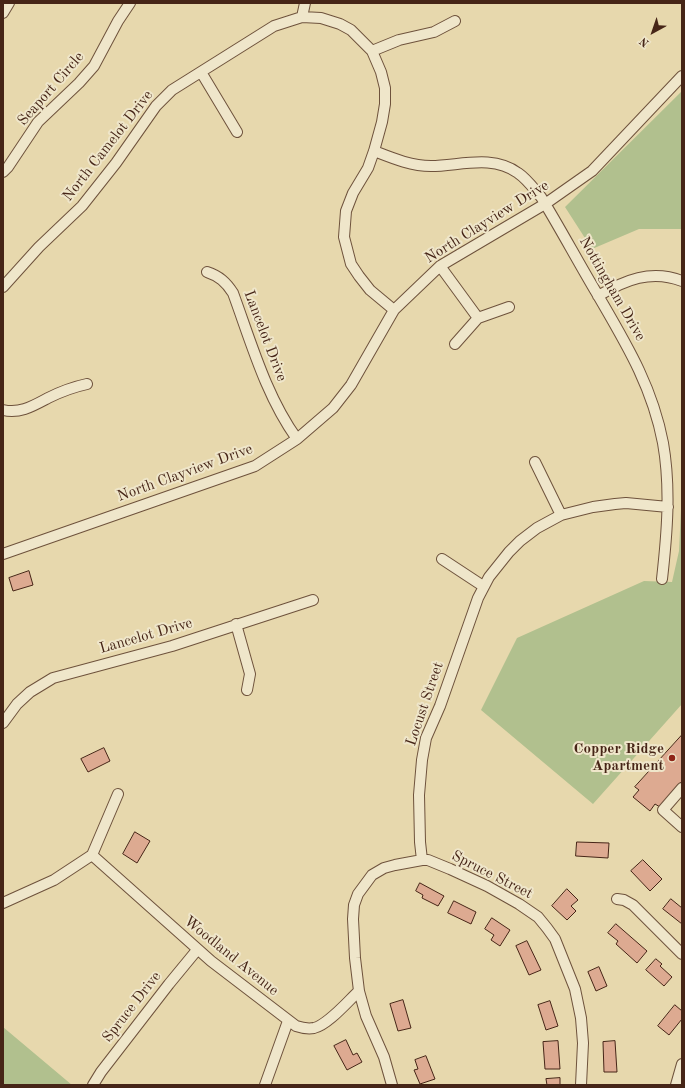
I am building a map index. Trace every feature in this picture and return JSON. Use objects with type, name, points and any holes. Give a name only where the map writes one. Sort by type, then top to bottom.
[{"type":"street","points":[[3,13],[9,3]]},
{"type":"street","name":"Seaport Circle","points":[[3,172],[8,167],[38,122],[94,66],[118,21],[130,3]]},
{"type":"street","points":[[305,3],[302,17],[322,18],[340,24],[351,30],[372,51],[381,72],[385,88],[385,104],[382,122],[368,168],[353,193],[346,211],[344,237],[351,264],[358,276],[370,290],[394,310]]},
{"type":"street","name":"North Camelot Drive","points":[[3,287],[39,247],[82,206],[116,163],[156,106],[177,86],[274,26],[302,17]]},
{"type":"street","points":[[372,51],[398,40],[434,32],[455,20]]},
{"type":"street","points":[[201,72],[237,132]]},
{"type":"street","name":"North Clayview Drive","points":[[3,554],[255,466],[297,439],[333,408],[348,388],[394,310],[440,266],[545,204],[592,171],[682,76]]},
{"type":"street","name":"Nottingham Drive","points":[[374,151],[401,161],[430,166],[487,162],[503,165],[517,172],[537,193],[545,204],[635,360],[653,403],[659,423],[664,451],[667,486],[668,508],[662,579]]},
{"type":"street","points":[[440,266],[478,318]]},
{"type":"street","name":"Lancelot Drive","points":[[207,272],[220,277],[233,292],[272,396],[289,428],[297,439]]},
{"type":"street","points":[[598,296],[621,284],[641,277],[667,277],[682,281]]},
{"type":"street","points":[[456,344],[478,318],[509,307]]},
{"type":"street","points":[[3,410],[9,411],[29,408],[64,391],[86,384]]},
{"type":"street","points":[[535,462],[562,515]]},
{"type":"street","name":"Locust Street","points":[[422,860],[419,795],[422,760],[426,738],[440,706],[478,598],[489,577],[520,541],[537,528],[562,515],[593,507],[615,504],[668,508]]},
{"type":"street","points":[[442,559],[483,586]]},
{"type":"street","name":"Lancelot Drive","points":[[3,723],[17,704],[30,692],[53,678],[172,646],[313,600]]},
{"type":"street","points":[[236,624],[250,674],[247,690]]},
{"type":"street","points":[[682,788],[663,810],[682,828]]},
{"type":"street","points":[[3,903],[54,880],[92,855],[109,819],[118,794]]},
{"type":"street","name":"Woodland Avenue","points":[[92,855],[197,950],[296,1026],[314,1028],[324,1024],[359,991]]},
{"type":"street","points":[[392,1085],[384,1057],[366,1016],[359,991],[355,958],[353,919],[354,905],[358,894],[372,875],[384,868],[422,860]]},
{"type":"street","name":"Spruce Street","points":[[422,860],[428,860],[450,869],[513,900],[538,917],[555,939],[575,989],[581,1018],[583,1043],[581,1085]]},
{"type":"street","points":[[617,899],[624,900],[632,905],[682,954]]},
{"type":"street","name":"Spruce Drive","points":[[92,1085],[197,950]]},
{"type":"street","points":[[265,1085],[288,1021]]},
{"type":"street","points":[[676,1085],[682,1064]]},
{"type":"green space","points":[[682,91],[682,229],[639,229],[592,249],[565,207]]},
{"type":"green space","points":[[682,488],[682,704],[593,804],[481,710],[517,638],[644,581],[672,582],[679,551]]},
{"type":"green space","points":[[3,1027],[72,1085],[3,1085]]},
{"type":"building","points":[[29,571],[33,585],[13,591],[9,578]]},
{"type":"building","name":"Copper Ridge Apartment","points":[[682,735],[682,781],[660,807],[655,804],[650,811],[633,797],[639,790],[635,787]]},
{"type":"building","points":[[104,748],[110,761],[88,772],[81,759]]},
{"type":"building","points":[[135,832],[150,841],[137,863],[123,854]]},
{"type":"building","points":[[577,842],[609,843],[608,858],[576,856]]},
{"type":"building","points":[[643,860],[662,879],[650,891],[631,871]]},
{"type":"building","points":[[420,883],[444,896],[438,906],[422,898],[423,895],[416,891]]},
{"type":"building","points":[[567,889],[578,900],[571,906],[576,911],[567,920],[552,906]]},
{"type":"building","points":[[671,899],[682,908],[682,924],[663,909]]},
{"type":"building","points":[[454,901],[476,912],[471,924],[448,913]]},
{"type":"building","points":[[492,918],[510,930],[500,946],[491,940],[494,935],[485,929]]},
{"type":"building","points":[[616,924],[647,951],[637,963],[616,944],[618,941],[608,933]]},
{"type":"building","points":[[527,941],[541,970],[529,975],[516,946]]},
{"type":"building","points":[[656,959],[662,964],[660,966],[672,977],[664,986],[646,970]]},
{"type":"building","points":[[599,967],[607,986],[596,991],[588,972]]},
{"type":"building","points":[[403,1000],[411,1028],[398,1031],[390,1004]]},
{"type":"building","points":[[550,1001],[558,1026],[546,1030],[538,1005]]},
{"type":"building","points":[[675,1005],[682,1011],[682,1019],[669,1035],[658,1026]]},
{"type":"building","points":[[346,1040],[353,1055],[357,1053],[362,1062],[347,1070],[334,1046]]},
{"type":"building","points":[[558,1041],[560,1069],[545,1069],[543,1042]]},
{"type":"building","points":[[615,1041],[617,1072],[604,1072],[603,1042]]},
{"type":"building","points":[[426,1056],[435,1079],[420,1084],[414,1070],[418,1069],[415,1060]]},
{"type":"building","points":[[560,1078],[560,1085],[547,1085],[546,1079]]},
{"type":"place","name":"Copper Ridge Apartment","points":[[672,758]]}]
